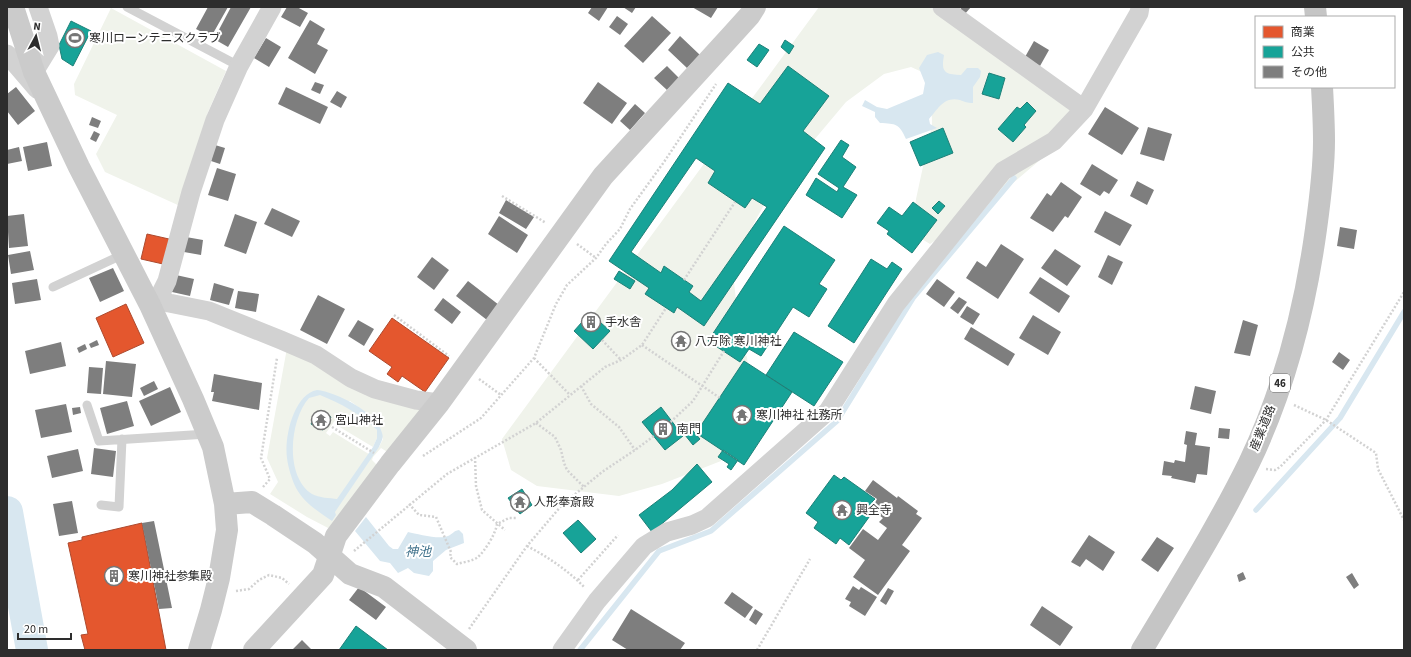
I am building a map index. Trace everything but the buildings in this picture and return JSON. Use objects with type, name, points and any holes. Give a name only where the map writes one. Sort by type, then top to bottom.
[{"type":"main road","name":"産業道路","points":[[1142,650],[1219,520],[1249,463],[1276,396],[1295,338],[1312,262],[1320,203],[1324,142],[1322,88]]},
{"type":"street","points":[[13,7],[34,72],[124,254],[154,302],[213,447],[225,504],[227,530],[219,578],[199,650]]},
{"type":"street","points":[[34,72],[50,46],[38,7]]},
{"type":"street","points":[[154,302],[167,281],[191,192],[214,120],[239,66],[272,7]]},
{"type":"street","points":[[254,650],[323,575],[336,536],[390,464],[439,403],[603,176],[745,20],[755,7]]},
{"type":"street","points":[[942,7],[1084,109]]},
{"type":"street","points":[[562,650],[597,601],[644,546],[668,532],[692,525],[707,518],[828,412],[896,304],[1003,172],[1054,141],[1084,109],[1139,13],[1140,7]]},
{"type":"street","points":[[7,54],[50,105]]},
{"type":"street","points":[[154,302],[169,303],[210,311],[316,355],[351,378],[375,389],[416,400],[439,403]]},
{"type":"street","points":[[225,504],[252,502],[315,543],[350,574],[384,587],[462,647]]},
{"type":"lane","points":[[127,7],[239,66]]},
{"type":"lane","points":[[54,286],[124,254]]},
{"type":"lane","points":[[88,405],[100,441],[207,434]]},
{"type":"lane","points":[[101,505],[118,507],[122,439]]},
{"type":"path","points":[[422,457],[481,418],[534,358],[556,304],[567,285],[596,258],[606,244],[620,229],[630,209],[664,162],[719,79]]},
{"type":"path","points":[[502,196],[548,224]]},
{"type":"path","points":[[684,280],[735,202]]},
{"type":"path","points":[[574,242],[596,258]]},
{"type":"path","points":[[1249,463],[1265,469],[1275,470],[1280,467],[1327,421],[1404,292]]},
{"type":"path","points":[[354,551],[447,474],[536,423],[605,367],[621,360],[642,344],[666,308]]},
{"type":"path","points":[[394,315],[454,360]]},
{"type":"path","points":[[252,502],[270,479],[261,458],[281,340]]},
{"type":"path","points":[[602,340],[621,360]]},
{"type":"path","points":[[642,344],[720,398]]},
{"type":"path","points":[[462,647],[527,546],[562,505],[602,472],[662,430],[693,401],[724,351]]},
{"type":"path","points":[[534,358],[570,395]]},
{"type":"path","points":[[477,378],[501,395]]},
{"type":"path","points":[[582,386],[591,404],[619,427],[635,450]]},
{"type":"path","points":[[1276,396],[1327,421],[1376,453],[1378,469],[1404,520]]},
{"type":"path","points":[[536,423],[555,436],[561,450],[564,463],[568,470],[584,487]]},
{"type":"path","points":[[332,427],[369,450]]},
{"type":"path","points":[[475,457],[476,486],[482,510],[505,530]]},
{"type":"path","points":[[409,504],[419,514],[436,517],[451,552],[450,557],[457,564],[469,561],[478,556],[496,532],[497,524]]},
{"type":"path","points":[[497,524],[509,518],[517,518]]},
{"type":"path","points":[[578,580],[618,535]]},
{"type":"path","points":[[527,546],[543,554],[578,580],[597,601]]},
{"type":"path","points":[[757,650],[810,559]]},
{"type":"path","points":[[229,592],[250,589],[259,580],[269,575],[282,578],[290,586]]},
{"type":"shaded area","points":[[819,7],[930,7],[1075,111],[1060,143],[980,211],[930,244],[912,233],[916,199],[932,125],[931,76],[911,67],[884,74],[846,102],[772,190],[732,264],[736,300],[733,329],[747,357],[750,383],[739,422],[721,461],[662,484],[619,496],[537,486],[511,470],[502,439]]},
{"type":"shaded area","points":[[111,8],[226,71],[208,112],[180,206],[105,172],[96,154],[117,115],[75,95],[74,84]]},
{"type":"shaded area","points":[[287,348],[424,407],[389,453],[381,448],[373,457],[372,460],[378,466],[330,529],[307,517],[270,494],[278,482],[267,458]],"holes":[[[347,401],[350,401],[372,417],[383,439],[372,456],[333,432],[330,436],[326,433],[336,419],[340,422],[338,426],[373,447],[377,438],[377,430]]]},
{"type":"water","points":[[938,52],[944,55],[943,65],[947,73],[961,75],[967,68],[978,68],[981,71],[980,77],[973,87],[973,103],[954,99],[942,104],[929,119],[930,124],[937,128],[906,139],[899,127],[893,124],[880,123],[875,117],[875,112],[862,106],[865,100],[877,107],[887,109],[923,94],[925,83],[919,68],[927,55]]},
{"type":"water","points":[[317,390],[345,399],[365,411],[373,418],[379,425],[383,435],[379,447],[335,512],[336,515],[332,521],[312,507],[303,498],[296,488],[289,469],[286,449],[289,428],[292,418],[302,399],[309,393]],"holes":[[[320,395],[357,414],[377,430],[377,438],[373,447],[337,499],[312,494],[303,486],[297,474],[294,461],[294,433],[298,419],[309,398]]]},
{"type":"water","name":"神池","points":[[366,517],[393,549],[398,549],[408,532],[428,536],[444,537],[459,530],[463,534],[464,543],[446,550],[433,561],[433,571],[429,576],[414,573],[408,568],[398,573],[390,563],[380,561],[355,531]]},
{"type":"waterway","points":[[580,650],[659,551],[711,531],[837,421],[913,298],[1014,178]]},
{"type":"waterway","points":[[1256,510],[1340,418],[1404,312]]},
{"type":"waterway","points":[[7,512],[32,650]]},
{"type":"place","name":"寒川ローンテニスクラブ","points":[[75,38]]},
{"type":"place","name":"手水舎","points":[[591,322]]},
{"type":"place","name":"八方除 寒川神社","points":[[681,341]]},
{"type":"place","name":"寒川神社 社務所","points":[[742,415]]},
{"type":"place","name":"宮山神社","points":[[321,420]]},
{"type":"place","name":"南門","points":[[663,429]]},
{"type":"place","name":"人形奉斎殿","points":[[520,502]]},
{"type":"place","name":"興全寺","points":[[842,510]]},
{"type":"place","name":"寒川神社参集殿","points":[[114,576]]}]
